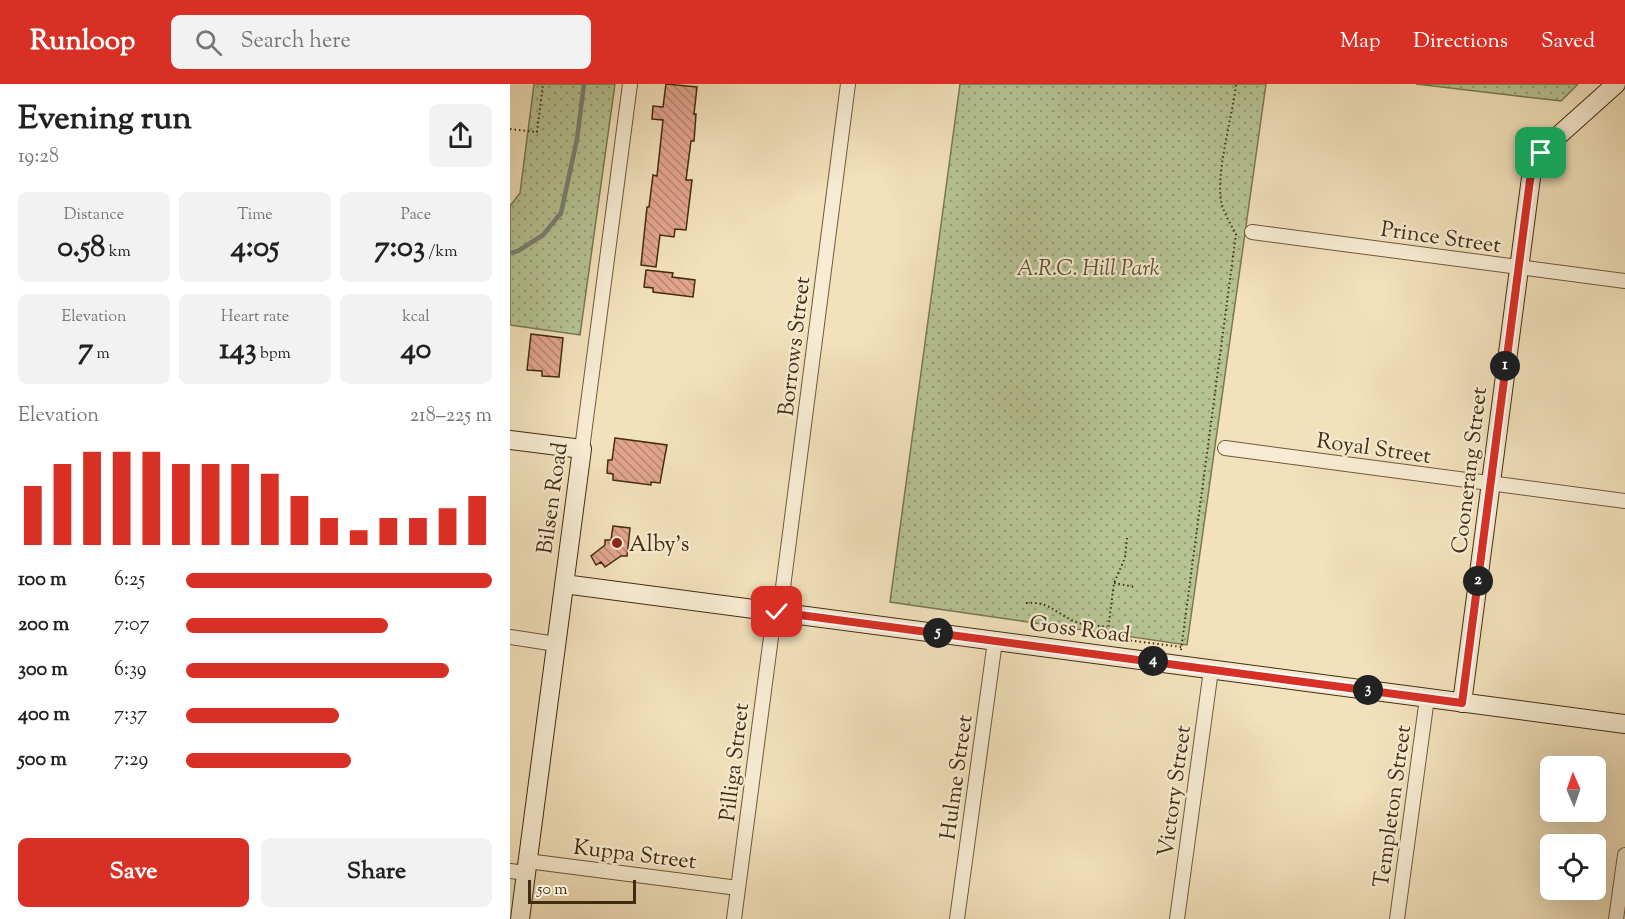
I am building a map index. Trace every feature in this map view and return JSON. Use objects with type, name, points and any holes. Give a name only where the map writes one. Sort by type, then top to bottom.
[{"type":"street","name":"Bilsen Road","points":[[520,919],[521,868],[556,644],[630,84]]},
{"type":"street","name":"Borrows Street","points":[[777,612],[782,595],[848,84]]},
{"type":"street","name":"Coonerang Street","points":[[1462,703],[1530,180],[1535,161],[1548,145],[1616,84]]},
{"type":"street","name":"Prince Street","points":[[1252,232],[1625,281]]},
{"type":"street","points":[[510,440],[582,449]]},
{"type":"street","name":"Royal Street","points":[[1224,448],[1625,501]]},
{"type":"street","name":"Goss Road","points":[[564,584],[994,641],[1181,656],[1211,670],[1625,724]]},
{"type":"street","name":"Pilliga Street","points":[[734,919],[771,634],[777,612]]},
{"type":"street","points":[[510,638],[556,644]]},
{"type":"street","name":"Hulme Street","points":[[957,919],[994,641]]},
{"type":"street","name":"Victory Street","points":[[1177,919],[1211,670]]},
{"type":"street","name":"Templeton Street","points":[[1397,919],[1427,698]]},
{"type":"street","points":[[1616,919],[1625,855]]},
{"type":"street","name":"Kuppa Street","points":[[521,868],[738,888]]},
{"type":"path","points":[[510,129],[537,132],[543,84]]},
{"type":"path","points":[[1127,538],[1125,558],[1114,583],[1107,638],[1181,656],[1236,234],[1222,204],[1219,183],[1236,84]]},
{"type":"path","points":[[1114,583],[1135,586]]},
{"type":"path","points":[[1026,603],[1053,608],[1072,621],[1108,627]]},
{"type":"green space","points":[[534,84],[615,84],[580,335],[510,325],[510,206],[520,193]]},
{"type":"green space","name":"A.R.C. Hill Park","points":[[960,84],[1266,84],[1187,645],[890,602]]},
{"type":"green space","points":[[1416,84],[1578,84],[1561,101]]},
{"type":"building","points":[[666,84],[697,87],[694,114],[696,114],[694,141],[691,141],[686,180],[692,180],[686,230],[675,229],[674,237],[660,235],[656,267],[641,265],[647,207],[649,207],[653,175],[657,176],[663,120],[652,119],[653,106],[663,107]]},
{"type":"building","points":[[646,270],[673,273],[672,277],[695,280],[693,297],[653,292],[653,288],[644,287]]},
{"type":"building","points":[[531,334],[563,338],[559,377],[542,376],[542,371],[527,370]]},
{"type":"building","points":[[615,438],[667,445],[660,483],[651,482],[651,485],[613,480],[613,474],[607,473],[608,460],[612,460]]},
{"type":"building","name":"Alby's","points":[[613,526],[630,528],[627,556],[621,556],[605,567],[601,562],[596,565],[591,556],[605,545],[605,540],[611,540]]},
{"type":"waterway","points":[[510,253],[518,251],[543,235],[561,213],[577,139],[584,84]]},
{"type":"place","name":"Alby's","points":[[617,543]]},
{"type":"route","points":[[777,612],[1462,703],[1530,180],[1535,161],[1541,153]]}]
